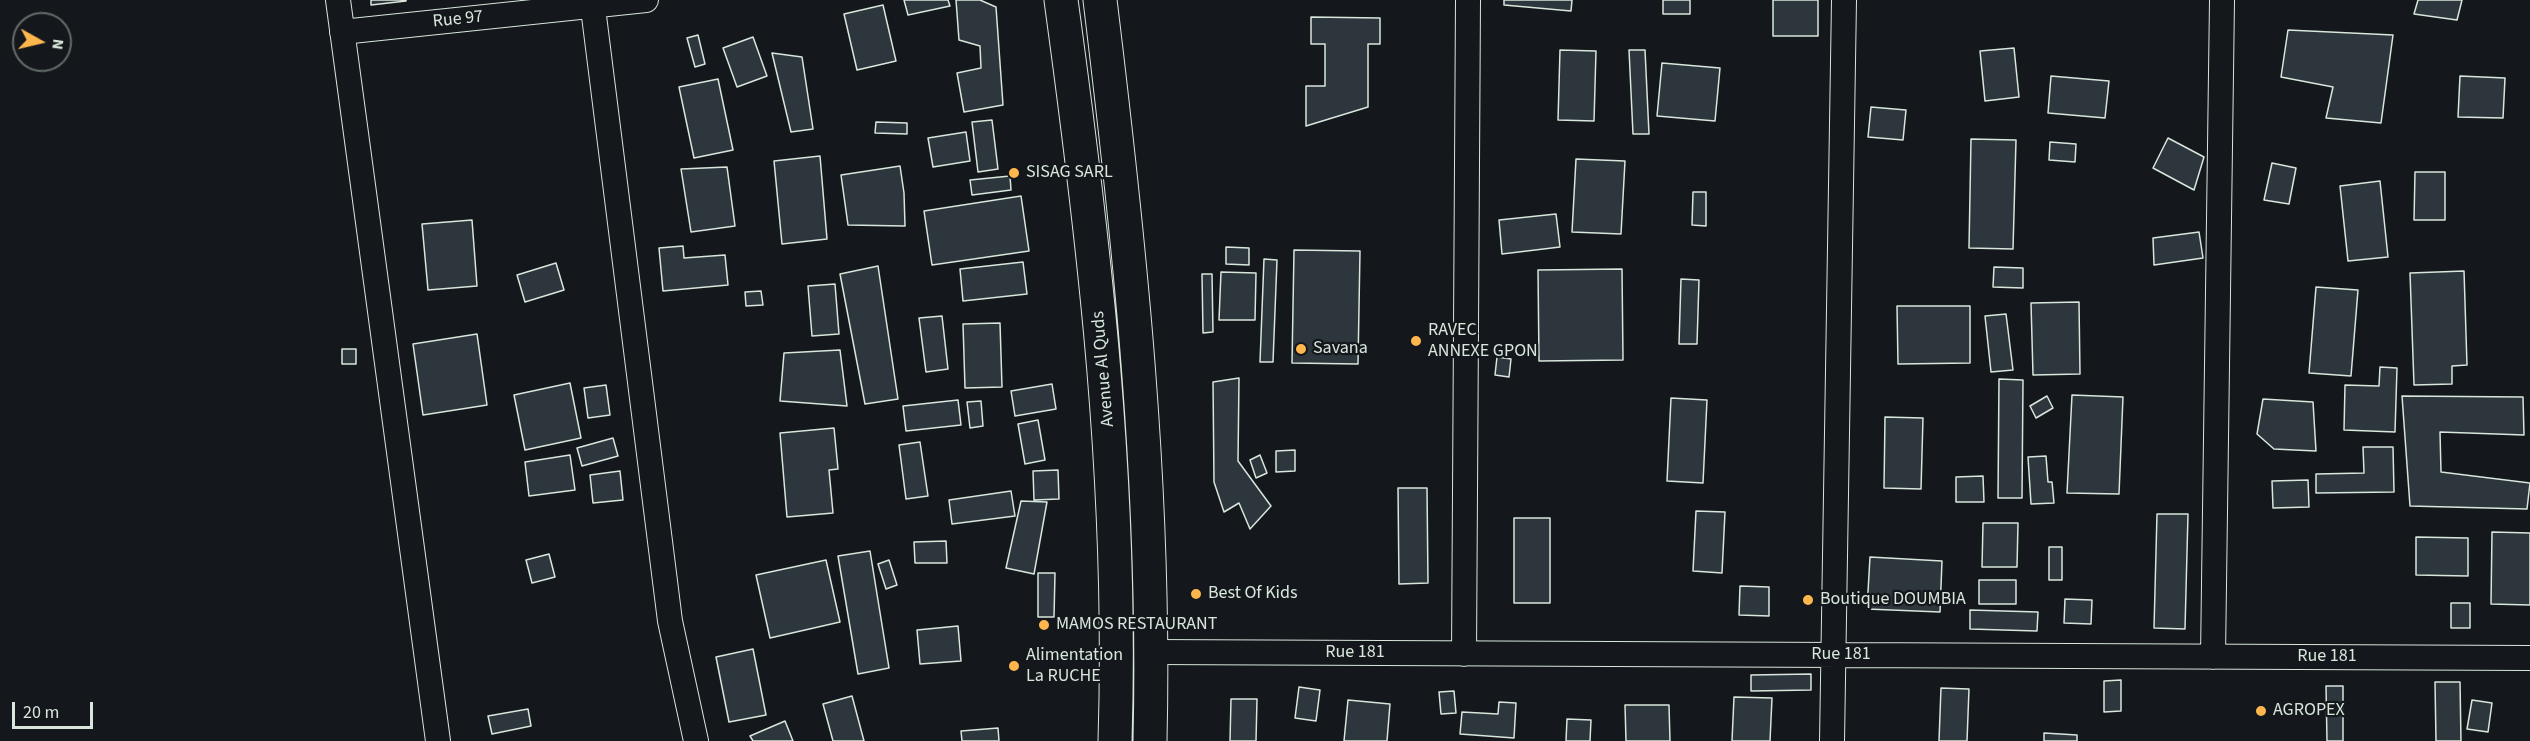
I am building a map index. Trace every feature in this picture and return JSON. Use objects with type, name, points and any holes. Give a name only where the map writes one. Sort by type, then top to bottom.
[{"type":"main road","name":"Avenue Al Quds","points":[[1061,0],[1088,199],[1107,387],[1118,666],[1115,741]]},
{"type":"main road","name":"Avenue Al Quds","points":[[1100,0],[1123,195],[1140,381],[1149,536],[1152,652],[1150,741]]},
{"type":"street","points":[[338,0],[438,741]]},
{"type":"street","name":"Rue 97","points":[[342,32],[592,3],[646,0]]},
{"type":"street","points":[[1464,654],[1468,0]]},
{"type":"street","points":[[1832,741],[1844,0]]},
{"type":"street","points":[[2212,657],[2222,0]]},
{"type":"street","points":[[592,3],[670,621],[696,741]]},
{"type":"street","name":"Rue 181","points":[[1152,652],[2530,658]]},
{"type":"building","points":[[371,0],[406,0],[406,1],[371,5]]},
{"type":"building","points":[[904,0],[948,0],[950,6],[908,15]]},
{"type":"building","points":[[956,0],[980,0],[996,7],[1003,105],[964,112],[957,73],[981,68],[980,46],[959,40]]},
{"type":"building","points":[[1504,0],[1572,0],[1571,11],[1504,5]]},
{"type":"building","points":[[1663,0],[1690,0],[1690,14],[1663,14]]},
{"type":"building","points":[[1773,0],[1818,0],[1818,36],[1773,36]]},
{"type":"building","points":[[2418,0],[2462,0],[2457,20],[2414,14]]},
{"type":"building","points":[[883,5],[896,61],[857,70],[844,14]]},
{"type":"building","points":[[1311,17],[1380,18],[1380,44],[1368,44],[1368,107],[1306,126],[1306,86],[1325,86],[1325,44],[1311,44]]},
{"type":"building","points":[[2288,30],[2393,35],[2381,123],[2326,118],[2333,87],[2281,77]]},
{"type":"building","points":[[698,35],[705,64],[695,67],[687,38]]},
{"type":"building","points":[[753,37],[767,76],[737,87],[723,48]]},
{"type":"building","points":[[2014,48],[2019,97],[1985,101],[1980,51]]},
{"type":"building","points":[[1560,50],[1596,51],[1594,121],[1558,120]]},
{"type":"building","points":[[1629,50],[1645,50],[1649,134],[1633,134]]},
{"type":"building","points":[[772,53],[802,57],[813,129],[791,132]]},
{"type":"building","points":[[1662,63],[1720,68],[1715,121],[1657,116]]},
{"type":"building","points":[[2051,76],[2109,81],[2105,118],[2048,113]]},
{"type":"building","points":[[2460,76],[2505,78],[2503,118],[2458,117]]},
{"type":"building","points":[[718,79],[733,150],[694,158],[679,87]]},
{"type":"building","points":[[1871,107],[1906,110],[1903,140],[1868,137]]},
{"type":"building","points":[[992,120],[998,169],[978,172],[972,122]]},
{"type":"building","points":[[876,122],[907,123],[907,134],[875,133]]},
{"type":"building","points":[[966,132],[970,161],[933,167],[928,138]]},
{"type":"building","points":[[2168,138],[2204,157],[2194,190],[2153,168]]},
{"type":"building","points":[[1971,139],[2016,140],[2013,249],[1969,248]]},
{"type":"building","points":[[2050,142],[2076,144],[2075,162],[2049,160]]},
{"type":"building","points":[[820,156],[827,239],[782,244],[774,161]]},
{"type":"building","points":[[1576,159],[1625,161],[1621,234],[1572,232]]},
{"type":"building","points":[[2272,163],[2296,168],[2289,204],[2264,200]]},
{"type":"building","points":[[900,166],[905,226],[848,225],[841,175]]},
{"type":"building","points":[[727,167],[735,226],[691,232],[681,169]]},
{"type":"building","points":[[2415,172],[2445,172],[2445,220],[2414,220]]},
{"type":"building","points":[[1010,176],[1011,190],[972,195],[970,180]]},
{"type":"building","points":[[2380,181],[2388,257],[2348,261],[2340,186]]},
{"type":"building","points":[[1693,192],[1706,192],[1706,226],[1692,225]]},
{"type":"building","points":[[1021,196],[1029,251],[932,265],[924,211]]},
{"type":"building","points":[[1556,214],[1560,247],[1502,254],[1499,220]]},
{"type":"building","points":[[472,220],[477,286],[428,290],[422,224]]},
{"type":"building","points":[[2199,232],[2203,258],[2154,265],[2153,238]]},
{"type":"building","points":[[683,246],[684,258],[725,255],[728,285],[663,291],[659,248]]},
{"type":"building","points":[[1226,247],[1249,248],[1249,265],[1226,264]]},
{"type":"building","points":[[1294,250],[1360,251],[1358,364],[1292,363]]},
{"type":"building","points":[[1264,259],[1277,260],[1273,362],[1260,362]]},
{"type":"building","points":[[1023,262],[1027,294],[963,301],[960,269]]},
{"type":"building","points":[[556,263],[564,290],[525,302],[517,275]]},
{"type":"building","points":[[878,266],[898,399],[865,404],[840,274]]},
{"type":"building","points":[[1994,267],[2023,268],[2023,288],[1993,287]]},
{"type":"building","points":[[1622,269],[1623,360],[1539,361],[1538,270]]},
{"type":"building","points":[[2464,271],[2467,365],[2452,366],[2452,384],[2414,385],[2410,273]]},
{"type":"building","points":[[1221,272],[1256,273],[1255,320],[1219,320]]},
{"type":"building","points":[[1202,274],[1212,274],[1213,332],[1203,333]]},
{"type":"building","points":[[1681,279],[1699,280],[1697,344],[1679,344]]},
{"type":"building","points":[[835,284],[839,334],[812,336],[808,286]]},
{"type":"building","points":[[2316,287],[2358,290],[2351,376],[2309,373]]},
{"type":"building","points":[[761,291],[763,305],[746,306],[745,292]]},
{"type":"building","points":[[2079,302],[2080,374],[2033,375],[2031,303]]},
{"type":"building","points":[[1897,306],[1970,306],[1970,363],[1898,364]]},
{"type":"building","points":[[2006,314],[2013,370],[1991,372],[1985,316]]},
{"type":"building","points":[[942,316],[948,369],[926,372],[919,318]]},
{"type":"building","points":[[1000,323],[1002,387],[965,388],[963,324]]},
{"type":"building","points":[[477,334],[487,405],[423,415],[413,344]]},
{"type":"building","points":[[342,349],[356,349],[356,364],[342,364]]},
{"type":"building","points":[[840,350],[847,406],[780,401],[784,353]]},
{"type":"building","points":[[1497,357],[1511,359],[1509,377],[1495,375]]},
{"type":"building","points":[[2380,367],[2397,368],[2395,432],[2344,430],[2345,385],[2379,386]]},
{"type":"building","points":[[1239,378],[1238,461],[1271,506],[1250,529],[1239,503],[1224,512],[1214,482],[1213,382]]},
{"type":"building","points":[[1999,379],[2023,380],[2022,498],[1998,498]]},
{"type":"building","points":[[570,383],[581,438],[525,450],[514,395]]},
{"type":"building","points":[[1052,384],[1056,409],[1015,416],[1011,391]]},
{"type":"building","points":[[606,385],[610,415],[588,418],[584,388]]},
{"type":"building","points":[[2072,395],[2123,397],[2119,494],[2067,493]]},
{"type":"building","points":[[2047,396],[2053,408],[2036,418],[2030,406]]},
{"type":"building","points":[[2402,396],[2523,397],[2524,435],[2440,432],[2441,472],[2530,483],[2527,509],[2410,506]]},
{"type":"building","points":[[1671,398],[1707,400],[1703,483],[1667,481]]},
{"type":"building","points":[[2263,399],[2313,402],[2316,451],[2274,449],[2257,434]]},
{"type":"building","points":[[958,400],[961,425],[906,431],[903,406]]},
{"type":"building","points":[[981,401],[983,426],[970,428],[967,402]]},
{"type":"building","points":[[1885,417],[1923,418],[1921,489],[1884,488]]},
{"type":"building","points":[[1038,420],[1045,460],[1025,464],[1018,424]]},
{"type":"building","points":[[834,428],[838,469],[829,470],[833,513],[787,517],[780,433]]},
{"type":"building","points":[[613,438],[618,456],[582,466],[577,448]]},
{"type":"building","points":[[920,442],[928,496],[906,499],[899,445]]},
{"type":"building","points":[[2363,447],[2393,447],[2394,492],[2316,493],[2316,474],[2364,473]]},
{"type":"building","points":[[1295,450],[1295,471],[1276,472],[1276,451]]},
{"type":"building","points":[[570,455],[575,490],[529,496],[525,462]]},
{"type":"building","points":[[1260,455],[1267,473],[1256,478],[1250,460]]},
{"type":"building","points":[[2046,456],[2048,482],[2052,482],[2054,503],[2031,504],[2028,457]]},
{"type":"building","points":[[1058,470],[1059,499],[1034,500],[1033,471]]},
{"type":"building","points":[[620,471],[623,500],[593,503],[590,475]]},
{"type":"building","points":[[1983,476],[1984,502],[1956,502],[1956,477]]},
{"type":"building","points":[[2308,480],[2309,507],[2273,508],[2272,481]]},
{"type":"building","points":[[1398,488],[1427,488],[1428,583],[1399,584]]},
{"type":"building","points":[[1011,491],[1015,516],[952,524],[949,500]]},
{"type":"building","points":[[1021,501],[1047,502],[1034,574],[1006,568]]},
{"type":"building","points":[[1696,511],[1725,512],[1722,573],[1693,571]]},
{"type":"building","points":[[2157,514],[2188,514],[2185,629],[2154,628]]},
{"type":"building","points":[[1514,518],[1550,518],[1550,603],[1514,603]]},
{"type":"building","points":[[1983,523],[2018,523],[2017,567],[1982,567]]},
{"type":"building","points":[[2492,532],[2530,533],[2530,605],[2491,604]]},
{"type":"building","points":[[2416,537],[2468,538],[2468,576],[2416,575]]},
{"type":"building","points":[[946,541],[947,563],[915,563],[914,542]]},
{"type":"building","points":[[2049,547],[2062,547],[2062,580],[2049,580]]},
{"type":"building","points":[[870,551],[889,668],[858,674],[838,556]]},
{"type":"building","points":[[549,554],[555,577],[532,583],[526,560]]},
{"type":"building","points":[[1870,557],[1942,561],[1940,612],[1867,609]]},
{"type":"building","points":[[826,560],[840,622],[770,638],[756,575]]},
{"type":"building","points":[[889,560],[897,585],[886,589],[878,564]]},
{"type":"building","points":[[1038,573],[1055,573],[1054,617],[1038,617]]},
{"type":"building","points":[[1979,580],[2016,580],[2016,604],[1979,604]]},
{"type":"building","points":[[1740,586],[1769,587],[1769,616],[1739,615]]},
{"type":"building","points":[[2065,599],[2092,600],[2091,624],[2064,623]]},
{"type":"building","points":[[2451,603],[2470,603],[2470,628],[2451,628]]},
{"type":"building","points":[[1970,610],[2038,612],[2037,631],[1970,629]]},
{"type":"building","points":[[958,626],[961,661],[920,664],[917,630]]},
{"type":"building","points":[[753,649],[766,715],[729,722],[716,657]]},
{"type":"building","points":[[1811,674],[1811,690],[1751,691],[1751,675]]},
{"type":"building","points":[[2121,680],[2121,711],[2104,712],[2104,681]]},
{"type":"building","points":[[2435,682],[2460,682],[2461,741],[2436,741]]},
{"type":"building","points":[[2326,686],[2343,686],[2343,741],[2327,741]]},
{"type":"building","points":[[1299,687],[1320,690],[1316,721],[1295,718]]},
{"type":"building","points":[[1941,688],[1969,689],[1967,741],[1939,741]]},
{"type":"building","points":[[1454,691],[1456,713],[1441,714],[1439,692]]},
{"type":"building","points":[[852,696],[864,741],[833,741],[823,704]]},
{"type":"building","points":[[1734,697],[1772,698],[1770,741],[1732,741]]},
{"type":"building","points":[[1231,699],[1257,699],[1256,741],[1230,741]]},
{"type":"building","points":[[1348,700],[1390,704],[1387,741],[1344,741]]},
{"type":"building","points":[[2472,700],[2492,703],[2488,732],[2467,729]]},
{"type":"building","points":[[1499,702],[1516,703],[1514,738],[1460,734],[1462,712],[1498,714]]},
{"type":"building","points":[[1625,705],[1669,705],[1670,741],[1626,741]]},
{"type":"building","points":[[528,709],[531,726],[492,734],[488,716]]},
{"type":"building","points":[[1567,719],[1591,720],[1590,741],[1566,741]]},
{"type":"building","points":[[785,721],[793,741],[753,741],[750,736]]},
{"type":"building","points":[[998,728],[999,741],[962,741],[961,731]]},
{"type":"building","points":[[2044,733],[2077,735],[2077,741],[2044,741]]},
{"type":"place","name":"SISAG SARL","points":[[1014,173]]},
{"type":"place","name":"RAVEC ANNEXE GPON","points":[[1416,341]]},
{"type":"place","name":"Savana","points":[[1301,349]]},
{"type":"place","name":"Best Of Kids","points":[[1196,594]]},
{"type":"place","name":"Boutique DOUMBIA","points":[[1808,600]]},
{"type":"place","name":"MAMOS RESTAURANT","points":[[1044,625]]},
{"type":"place","name":"Alimentation La RUCHE","points":[[1014,666]]},
{"type":"place","name":"AGROPEX","points":[[2261,711]]}]
